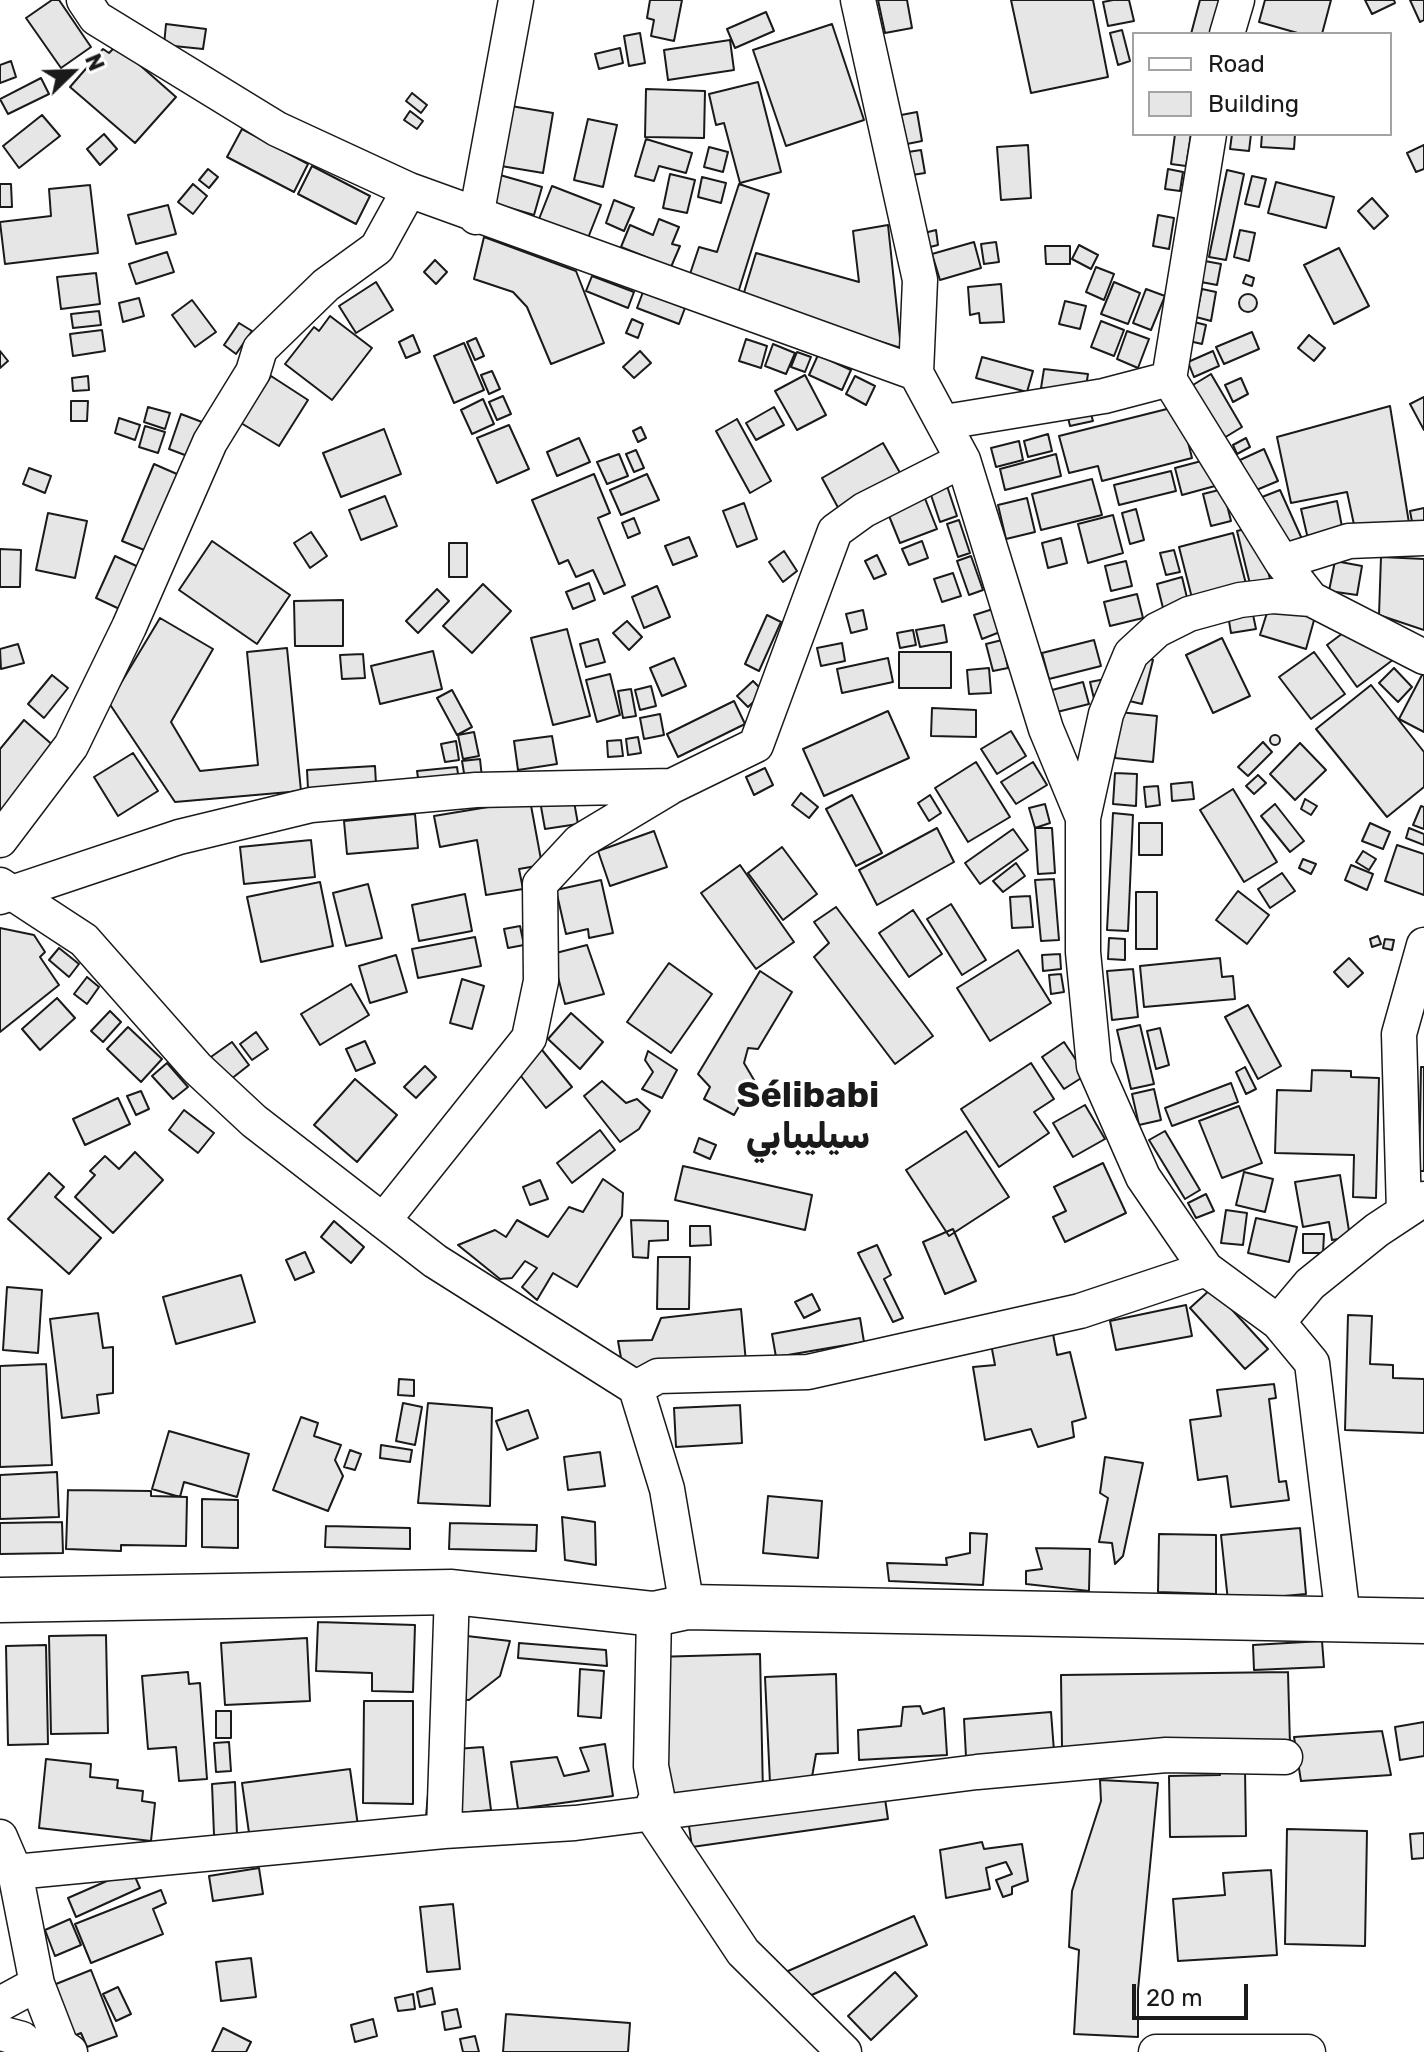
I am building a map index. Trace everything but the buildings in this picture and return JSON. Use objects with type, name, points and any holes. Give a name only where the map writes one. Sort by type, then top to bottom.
[{"type":"street","points":[[84,0],[96,18],[277,129],[409,190],[476,217],[916,373]]},
{"type":"street","points":[[476,217],[516,0]]},
{"type":"street","points":[[858,0],[920,280],[916,373],[963,460],[1046,729],[1083,818]]},
{"type":"street","points":[[1228,32],[1237,0]]},
{"type":"street","points":[[1209,136],[1169,379],[1282,562],[1311,599],[1424,657]]},
{"type":"street","points":[[0,840],[71,746],[129,627],[210,442],[253,372],[260,349],[326,285],[377,248],[409,190]]},
{"type":"street","points":[[945,422],[1104,396],[1169,379]]},
{"type":"street","points":[[383,1221],[529,1038],[541,981],[540,884],[579,842],[672,786],[756,745],[835,531],[864,510],[963,460]]},
{"type":"street","points":[[1282,562],[1349,541],[1424,538]]},
{"type":"street","points":[[1311,599],[1262,597],[1189,614],[1157,630],[1131,654],[1106,714],[1083,818],[1083,952],[1094,1066],[1143,1177],[1206,1269],[1278,1322],[1312,1363],[1343,1618]]},
{"type":"street","points":[[4,892],[179,837],[311,805],[476,790],[672,786]]},
{"type":"street","points":[[4,892],[84,940],[197,1068],[254,1121],[435,1261],[636,1388],[667,1489],[671,1611],[651,1766],[657,1796],[650,1812]]},
{"type":"street","points":[[1278,1322],[1310,1284],[1414,1206],[1399,1034],[1424,945]]},
{"type":"street","points":[[636,1388],[658,1376],[808,1372],[1080,1311],[1206,1269]]},
{"type":"street","points":[[0,1600],[452,1592],[671,1611],[1424,1621]]},
{"type":"street","points":[[444,1831],[452,1592]]},
{"type":"street","points":[[15,1872],[444,1831],[575,1823],[977,1772],[1166,1755],[1285,1757]]},
{"type":"street","points":[[650,1812],[743,1952],[844,2052]]},
{"type":"street","points":[[0,1837],[15,1872],[37,1984],[61,2046],[70,2052]]},
{"type":"street","points":[[0,2004],[37,1984]]},
{"type":"street","points":[[0,2033],[22,2039],[36,2052]]},
{"type":"street","points":[[1156,2052],[1308,2052]]},
{"type":"district","name":"Sélibabi سيليبابي","points":[[808,1118]]}]
